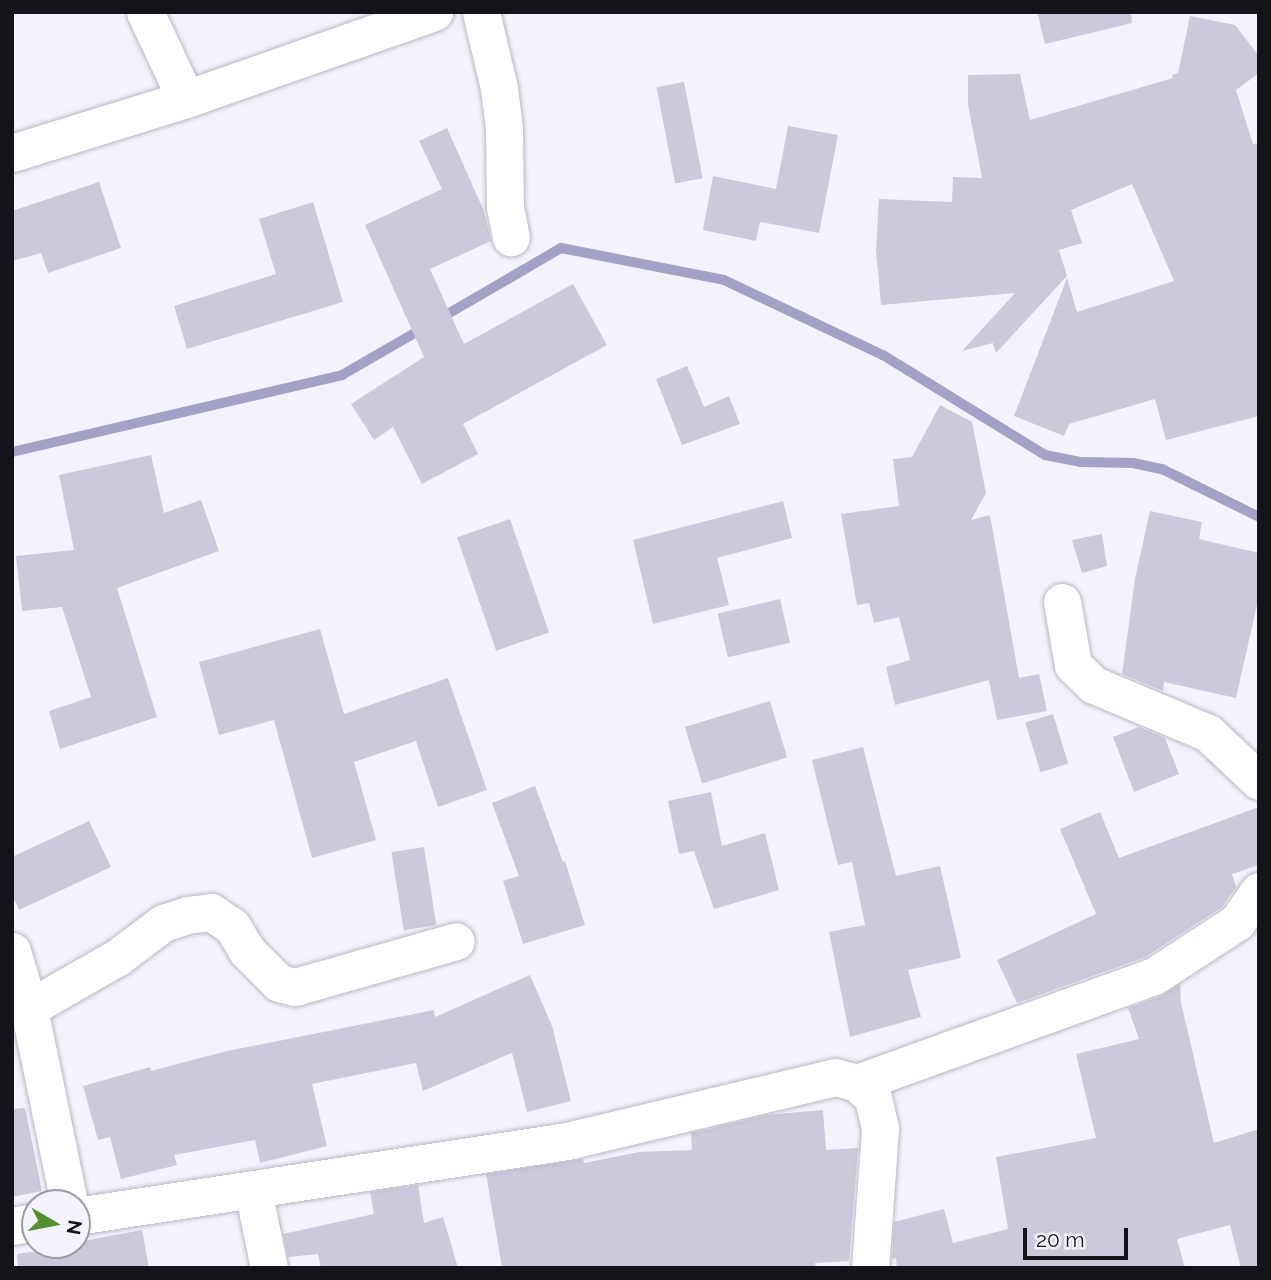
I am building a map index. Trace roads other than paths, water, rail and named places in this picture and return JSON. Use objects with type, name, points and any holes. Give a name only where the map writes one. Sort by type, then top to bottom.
[{"type":"street","points":[[145,12],[186,99]]},
{"type":"street","points":[[12,153],[186,99],[435,12]]},
{"type":"street","points":[[481,12],[499,88],[504,129],[505,206],[511,237]]},
{"type":"street","points":[[1062,602],[1073,665],[1094,685],[1208,733],[1259,781]]},
{"type":"street","points":[[857,1083],[1154,976],[1237,922],[1259,891]]},
{"type":"street","points":[[29,1008],[118,957],[163,923],[187,915],[211,912],[232,926],[247,951],[278,983],[295,987],[456,941]]},
{"type":"street","points":[[12,951],[29,1008],[66,1189]]},
{"type":"street","points":[[91,1214],[571,1140],[835,1077],[857,1083],[873,1098],[880,1129],[870,1268]]},
{"type":"street","points":[[253,1190],[269,1268]]},
{"type":"waterway","points":[[439,319],[561,248],[724,280],[883,355],[1045,455],[1081,462],[1133,463],[1162,469],[1259,517]]},
{"type":"waterway","points":[[12,452],[342,375],[425,327]]}]
